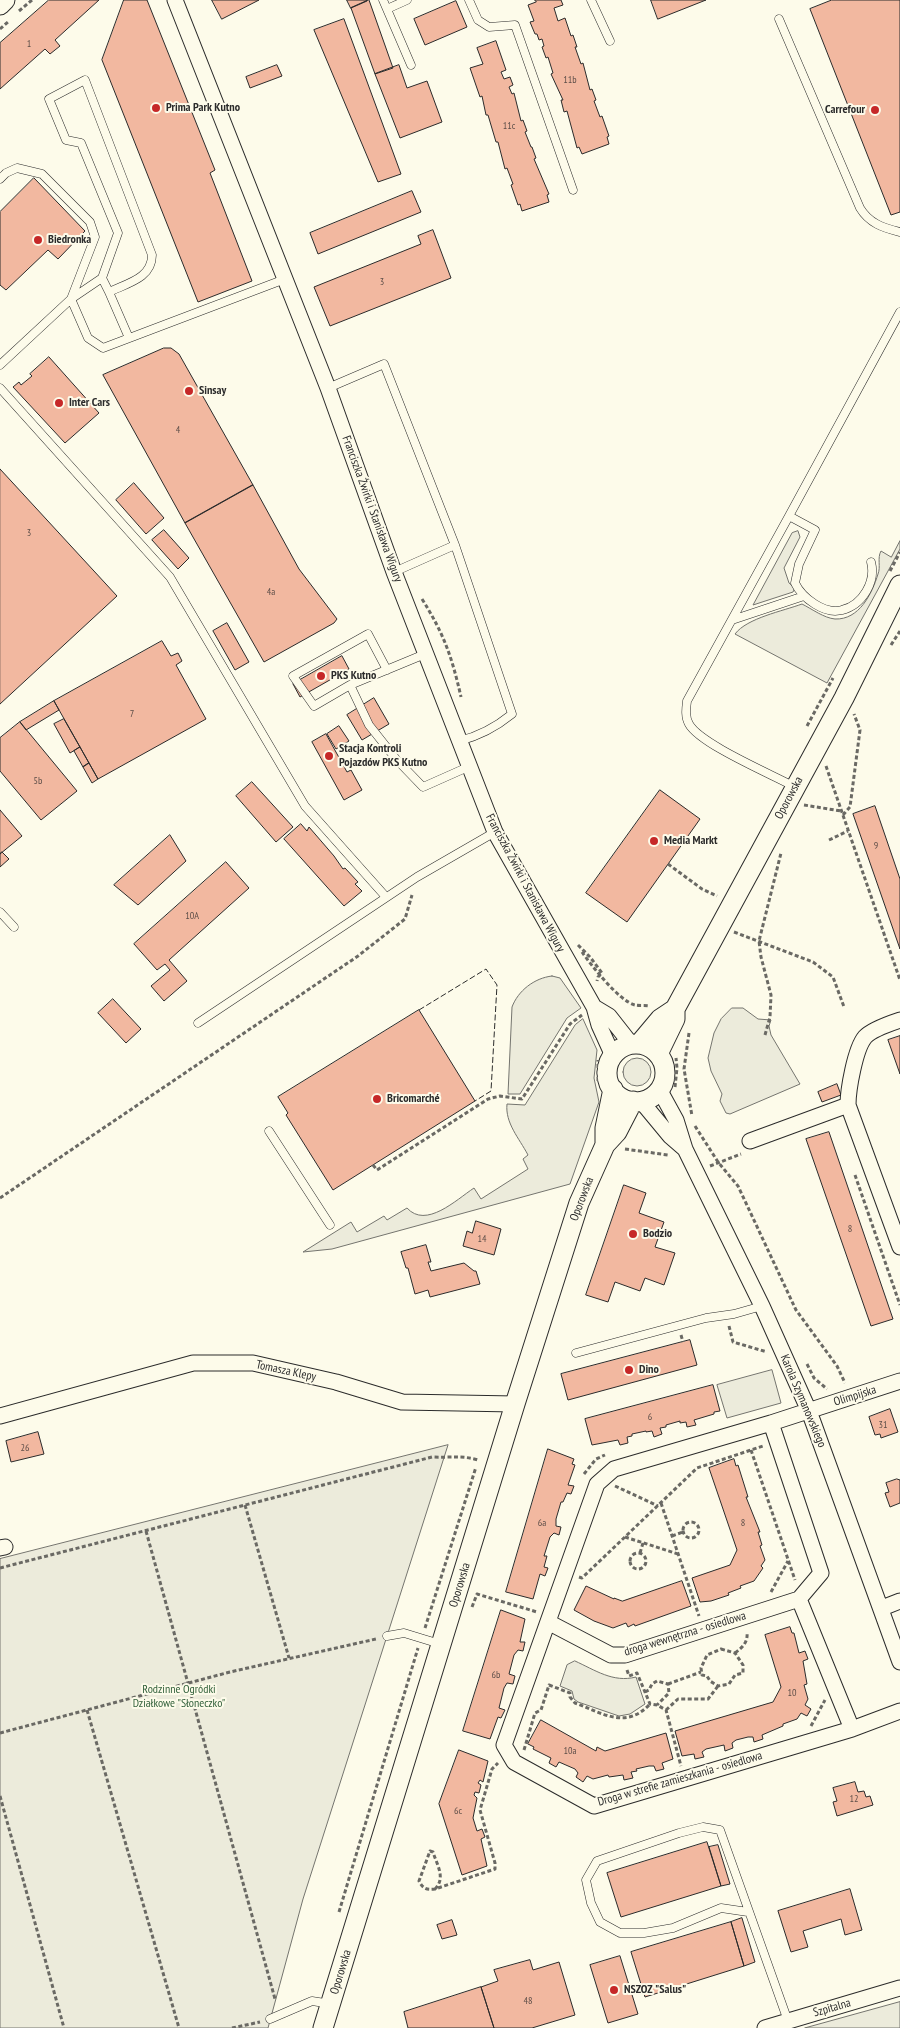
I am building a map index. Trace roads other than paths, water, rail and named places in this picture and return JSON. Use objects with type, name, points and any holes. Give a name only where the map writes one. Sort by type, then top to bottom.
[{"type":"street","points":[[0,5],[6,0]]},
{"type":"street","name":"Franciszka Żwirki i Stanisława Wigury","points":[[175,0],[328,388],[394,572],[468,766],[495,832],[588,1013],[599,1025],[606,1055]]},
{"type":"street","name":"Oporowska","points":[[635,1044],[672,1014],[798,796],[844,698],[893,582]]},
{"type":"street","name":"Franciszka Żwirki i Stanisława Wigury","points":[[588,1013],[609,1016],[635,1044]]},
{"type":"street","name":"Oporowska","points":[[667,1056],[672,1014]]},
{"type":"street","points":[[900,1020],[885,1025],[865,1037],[854,1065],[848,1092],[848,1105],[900,1247]]},
{"type":"street","points":[[635,1044],[652,1048],[667,1056],[663,1063],[667,1089],[637,1101],[622,1097],[605,1086],[607,1072],[606,1055],[635,1044]]},
{"type":"street","name":"Oporowska","points":[[605,1086],[605,1128],[612,1146]]},
{"type":"street","name":"Karola Szymanowskiego","points":[[667,1089],[676,1120],[678,1152]]},
{"type":"street","name":"Oporowska","points":[[324,2028],[515,1404],[579,1203],[612,1146],[617,1132],[637,1101]]},
{"type":"street","name":"Karola Szymanowskiego","points":[[637,1101],[670,1136],[762,1306],[809,1410],[900,1662]]},
{"type":"street","points":[[748,1146],[848,1105]]},
{"type":"street","name":"Tomasza Klepy","points":[[0,1416],[193,1363],[253,1363],[336,1382],[402,1402],[515,1404]]},
{"type":"street","name":"Olimpijska","points":[[610,1473],[900,1381]]},
{"type":"street","points":[[772,1423],[821,1574],[799,1598],[852,1729]]},
{"type":"street","name":"Droga w strefie zamieszkania - osiedlowa","points":[[610,1473],[597,1484],[564,1574],[542,1622],[504,1745],[514,1762],[594,1806],[852,1729],[900,1711]]},
{"type":"street","name":"droga wewnętrzna - osiedlowa","points":[[542,1622],[611,1654],[622,1655],[799,1598]]},
{"type":"street","points":[[882,1608],[900,1602]]},
{"type":"street","name":"Szpitalna","points":[[765,2028],[900,1988]]},
{"type":"lane","points":[[383,0],[411,65]]},
{"type":"lane","points":[[387,9],[407,0]]},
{"type":"lane","points":[[469,0],[478,20],[489,27],[515,25],[572,190]]},
{"type":"lane","points":[[592,0],[610,41]]},
{"type":"lane","points":[[779,19],[860,208],[875,224],[900,232]]},
{"type":"lane","points":[[0,365],[71,299],[102,278],[118,233],[81,143],[66,140],[49,99],[85,80],[152,255],[152,266],[144,275],[109,292]]},
{"type":"lane","points":[[0,179],[6,173],[17,168],[42,174],[90,222],[95,237],[71,299],[88,338],[103,348],[285,279]]},
{"type":"lane","points":[[102,278],[129,338]]},
{"type":"lane","points":[[798,796],[703,739],[688,722],[686,713],[687,701],[900,312]]},
{"type":"lane","points":[[328,388],[384,364],[455,545],[512,714],[497,726],[474,738],[459,741]]},
{"type":"lane","points":[[0,388],[170,577],[305,806],[386,897]]},
{"type":"lane","points":[[789,516],[815,530],[796,574],[795,583],[804,596],[816,605],[830,610],[843,610],[853,604],[865,593],[870,584],[873,574],[872,562]]},
{"type":"lane","points":[[394,572],[455,545]]},
{"type":"lane","points":[[732,620],[804,596]]},
{"type":"lane","points":[[387,670],[368,634],[293,676],[314,706],[350,685],[387,670],[425,654]]},
{"type":"lane","points":[[350,685],[369,725],[396,759],[423,787],[468,766]]},
{"type":"lane","points":[[198,1023],[417,877],[495,832]]},
{"type":"lane","points":[[0,912],[14,927]]},
{"type":"lane","points":[[269,1130],[330,1225]]},
{"type":"lane","points":[[576,1353],[706,1318],[734,1314],[762,1306]]},
{"type":"lane","points":[[387,1636],[404,1633],[442,1644]]},
{"type":"lane","points":[[748,1912],[721,1908],[673,1928],[644,1934],[620,1933],[600,1922],[592,1903],[586,1880],[597,1861],[703,1827],[720,1830],[788,2021]]},
{"type":"lane","points":[[270,2019],[312,2001],[331,2004]]},
{"type":"place","name":"Prima Park Kutno","points":[[156,108]]},
{"type":"place","name":"Carrefour","points":[[875,110]]},
{"type":"place","name":"Biedronka","points":[[38,240]]},
{"type":"place","name":"Sinsay","points":[[189,391]]},
{"type":"place","name":"Inter Cars","points":[[59,403]]},
{"type":"place","name":"PKS Kutno","points":[[321,676]]},
{"type":"place","name":"Stacja Kontroli Pojazdów PKS Kutno","points":[[329,756]]},
{"type":"place","name":"Media Markt","points":[[654,841]]},
{"type":"place","name":"Bricomarché","points":[[377,1099]]},
{"type":"place","name":"Bodzio","points":[[633,1234]]},
{"type":"place","name":"Dino","points":[[629,1370]]},
{"type":"place","name":"NSZOZ \"Salus\"","points":[[614,1990]]},
{"type":"park label","name":"Rodzinne Ogródki Działkowe \"Słoneczko\"","points":[[179,1697]]}]
